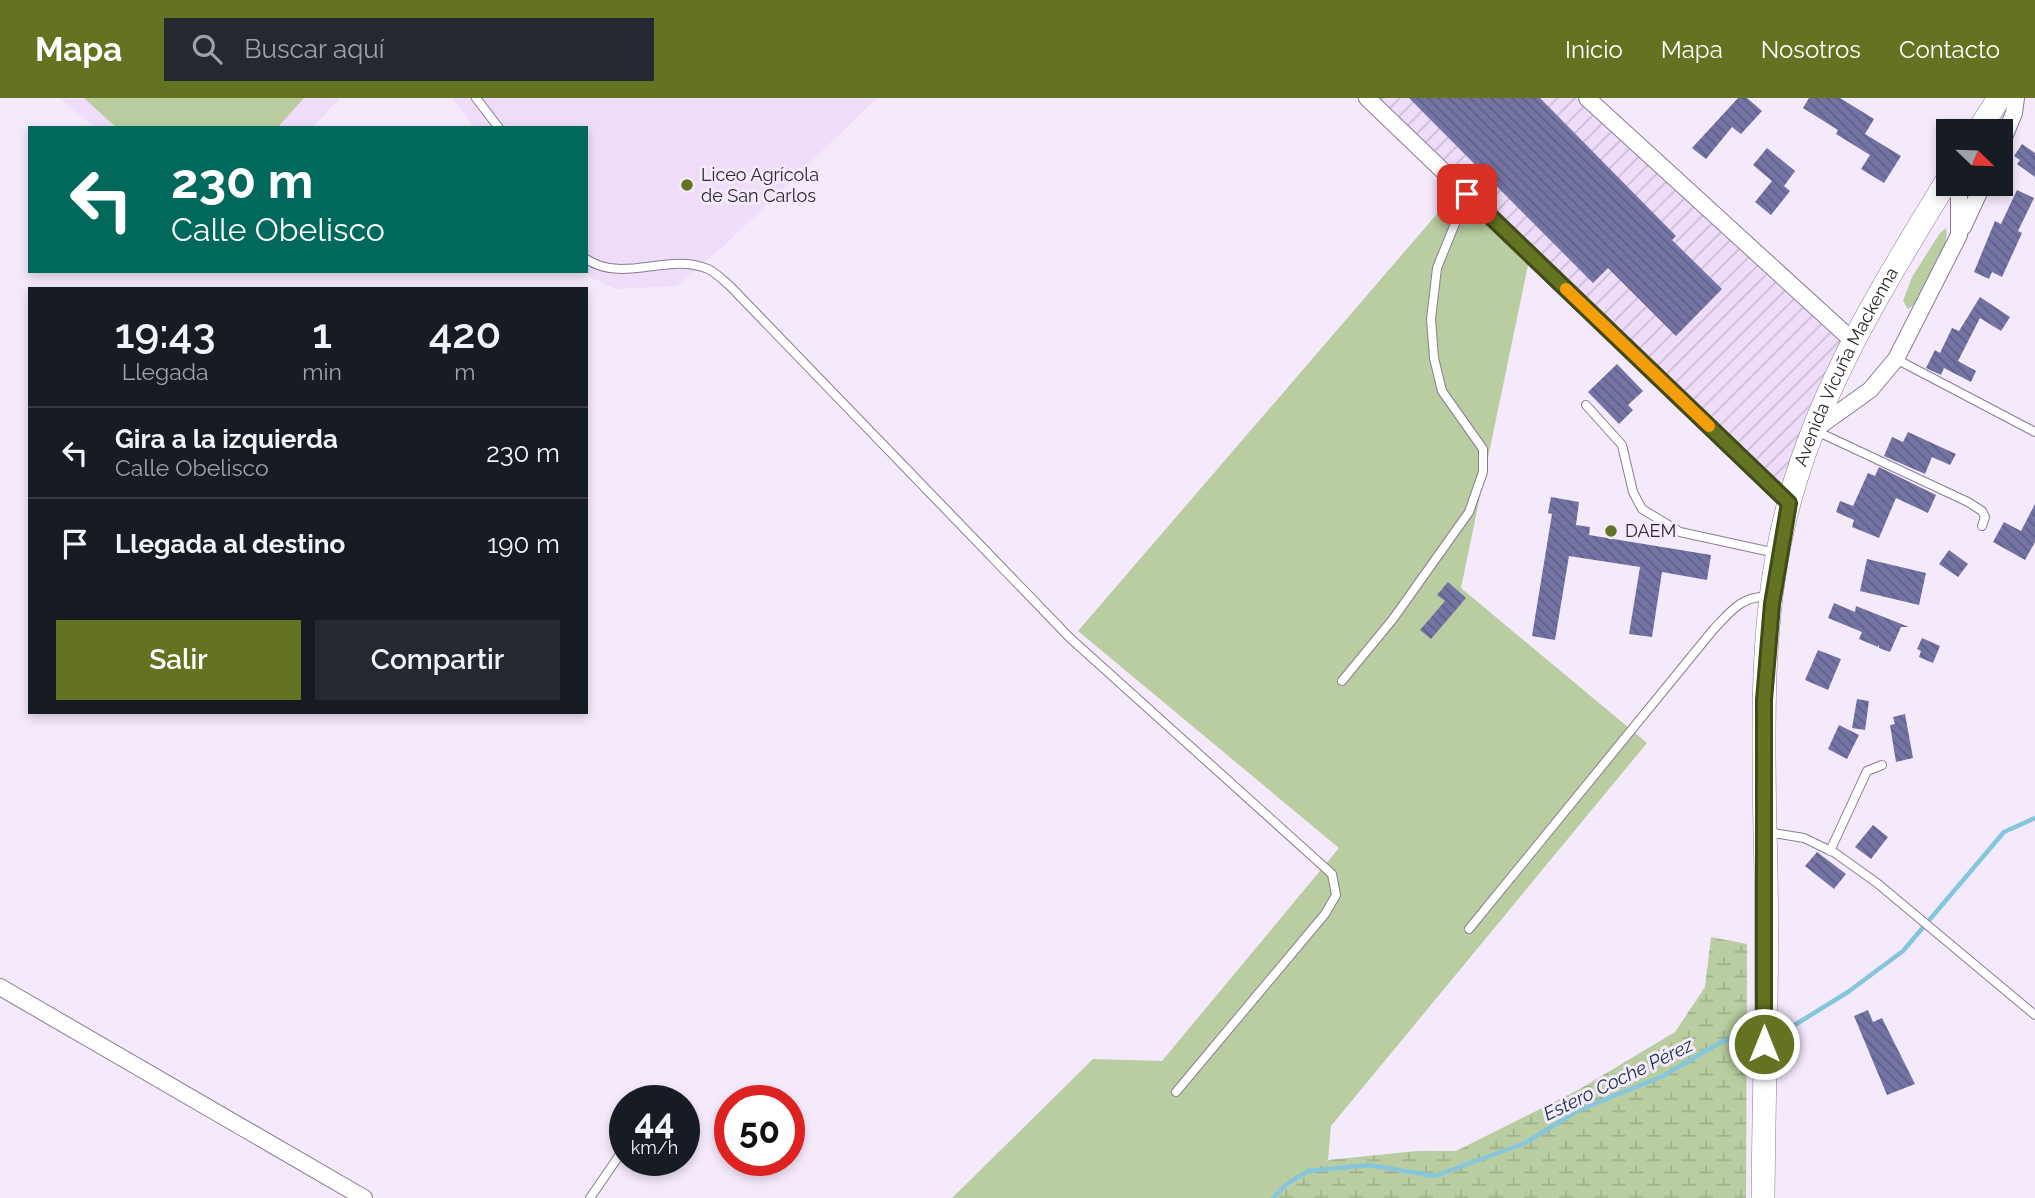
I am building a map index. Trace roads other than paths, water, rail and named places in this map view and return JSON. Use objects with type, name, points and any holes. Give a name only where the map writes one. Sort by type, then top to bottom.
[{"type":"main road","points":[[1986,119],[1999,98]]},
{"type":"main road","name":"Avenida Vicuña Mackenna","points":[[1763,1198],[1764,700],[1779,553],[1789,503],[1814,430],[1877,295],[1938,196]]},
{"type":"street","points":[[1367,98],[1789,503]]},
{"type":"street","points":[[1587,98],[1854,342]]},
{"type":"street","points":[[2012,119],[2016,98]]},
{"type":"street","points":[[1959,196],[1959,235]]},
{"type":"street","points":[[1814,430],[1870,390],[1896,359],[1977,196]]},
{"type":"street","points":[[0,987],[364,1198]]},
{"type":"lane","points":[[476,98],[497,126]]},
{"type":"lane","points":[[1342,681],[1393,619],[1469,512],[1483,472],[1483,449],[1442,391],[1434,358],[1431,318],[1437,268],[1467,194]]},
{"type":"lane","points":[[588,260],[613,271],[685,264],[709,269],[719,277],[1070,638],[1332,874],[1336,895],[1325,914],[1176,1092]]},
{"type":"lane","points":[[1896,359],[2035,432]]},
{"type":"lane","points":[[1586,405],[1622,445],[1633,492],[1642,509],[1680,531],[1779,553]]},
{"type":"lane","points":[[1814,430],[1968,502],[1982,511],[1985,517],[1982,526]]},
{"type":"lane","points":[[1469,929],[1713,630],[1739,603],[1754,596],[1773,597]]},
{"type":"lane","points":[[1830,850],[1867,771],[1882,765]]},
{"type":"lane","points":[[1765,831],[1804,838],[1830,850],[1877,883],[2035,1016]]},
{"type":"lane","points":[[590,1198],[609,1170]]},
{"type":"waterway","name":"Estero Coche Pérez","points":[[1774,1030],[1793,1026],[1848,992],[1903,951],[2004,832],[2035,818]]},
{"type":"waterway","name":"Estero Coche Pérez","points":[[1273,1198],[1287,1184],[1308,1171],[1369,1165],[1435,1176],[1525,1143],[1577,1111],[1663,1076],[1723,1041],[1758,1034]]},
{"type":"place","name":"Liceo Agrícola de San Carlos","points":[[687,185]]},
{"type":"place","name":"DAEM","points":[[1611,531]]}]
